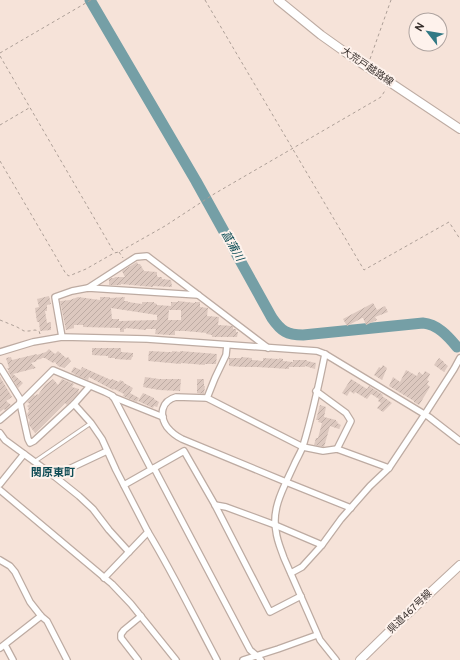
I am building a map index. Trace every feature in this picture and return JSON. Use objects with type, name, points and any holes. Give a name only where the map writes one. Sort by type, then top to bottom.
[{"type":"main road","name":"大荒戸越路線","points":[[278,0],[321,35],[460,129]]},
{"type":"main road","name":"県道467号線","points":[[360,660],[460,565]]},
{"type":"street","points":[[88,288],[136,257],[146,256],[268,348]]},
{"type":"street","points":[[62,337],[55,297],[72,291],[88,288],[199,295]]},
{"type":"street","points":[[0,352],[62,337],[147,340],[317,352],[325,354],[425,414],[460,441]]},
{"type":"street","points":[[207,398],[226,355],[227,345]]},
{"type":"street","points":[[325,354],[316,391],[314,408],[303,447],[277,504],[275,525],[279,544],[317,635],[336,660]]},
{"type":"street","points":[[291,572],[302,567],[370,486],[389,468],[460,358]]},
{"type":"street","points":[[0,367],[20,399],[30,443],[74,404],[90,386]]},
{"type":"street","points":[[0,420],[20,403],[53,370],[163,417]]},
{"type":"street","points":[[316,391],[346,413],[351,422],[337,449]]},
{"type":"street","points":[[113,396],[250,650],[259,658]]},
{"type":"street","points":[[351,508],[182,439],[172,433],[167,427],[163,417],[163,408],[168,400],[172,398],[183,396],[207,398],[303,447],[318,450],[337,449],[389,468]]},
{"type":"street","points":[[74,404],[91,423],[102,439],[148,532],[217,660]]},
{"type":"street","points":[[0,433],[5,440],[79,496],[93,509],[109,530],[129,552]]},
{"type":"street","points":[[54,476],[107,450]]},
{"type":"street","points":[[124,485],[184,451],[215,505],[270,612],[301,596]]},
{"type":"street","points":[[0,484],[24,454]]},
{"type":"street","points":[[0,490],[112,584],[142,616],[176,660]]},
{"type":"street","points":[[215,505],[226,507],[322,544]]},
{"type":"street","points":[[104,578],[148,532]]},
{"type":"street","points":[[0,560],[10,566],[30,602],[47,622],[67,660]]},
{"type":"street","points":[[13,660],[2,646],[41,616]]},
{"type":"street","points":[[138,660],[121,638],[121,634],[142,616]]},
{"type":"street","points":[[243,660],[259,658],[317,635]]},
{"type":"lane","points":[[34,462],[91,423]]},
{"type":"path","points":[[0,53],[91,0]]},
{"type":"path","points":[[205,0],[364,270],[449,222],[460,239]]},
{"type":"path","points":[[367,67],[391,0]]},
{"type":"path","points":[[0,56],[114,253]]},
{"type":"path","points":[[0,161],[66,274],[69,276],[86,269],[114,253],[119,252],[165,226],[214,194],[376,100],[380,97],[390,82]]},
{"type":"path","points":[[0,125],[30,108]]},
{"type":"path","points":[[119,252],[126,264]]},
{"type":"path","points":[[0,320],[24,331],[39,331],[42,341]]},
{"type":"building","points":[[137,262],[144,271],[157,272],[158,277],[171,280],[172,287],[121,284],[109,285],[109,279],[115,277],[125,277],[122,271]]},
{"type":"building","points":[[49,296],[51,304],[47,305],[47,311],[45,311],[47,323],[51,322],[51,330],[40,331],[35,308],[39,307],[37,299]]},
{"type":"building","points":[[78,297],[100,300],[100,297],[125,297],[124,301],[128,302],[142,304],[142,302],[154,302],[157,305],[171,306],[171,302],[178,301],[195,303],[200,302],[200,307],[208,308],[207,316],[219,317],[218,325],[233,326],[233,329],[236,329],[236,332],[238,332],[237,337],[212,337],[212,335],[206,334],[207,333],[185,331],[175,331],[175,335],[155,334],[156,329],[146,330],[126,328],[124,329],[124,332],[120,332],[120,328],[83,327],[83,325],[74,325],[74,328],[66,330],[60,301]],"holes":[[[111,308],[157,315],[157,320],[119,321],[119,319],[112,319]],[[169,310],[181,310],[181,320],[168,320]]]},
{"type":"building","points":[[373,303],[377,310],[385,306],[388,312],[375,317],[377,320],[366,325],[362,318],[347,326],[343,319]]},
{"type":"building","points":[[92,348],[121,348],[121,352],[133,353],[133,357],[131,360],[92,355]]},
{"type":"building","points":[[49,349],[55,354],[58,351],[66,358],[68,357],[71,361],[64,368],[45,358],[36,360],[37,361],[31,363],[36,368],[13,374],[23,383],[18,388],[8,371],[7,368],[9,368],[6,358],[11,357],[12,360],[37,355],[46,352]]},
{"type":"building","points":[[149,351],[180,351],[217,354],[216,364],[181,364],[148,361]]},
{"type":"building","points":[[241,357],[262,361],[263,358],[279,358],[283,359],[283,361],[293,362],[293,360],[307,360],[316,363],[315,369],[305,366],[289,367],[289,369],[229,366],[229,358]]},
{"type":"building","points":[[439,358],[448,366],[444,372],[434,365]]},
{"type":"building","points":[[383,365],[387,368],[382,380],[374,375],[379,367],[381,368]]},
{"type":"building","points":[[74,367],[81,370],[82,367],[111,380],[112,379],[119,382],[120,380],[124,382],[133,388],[130,393],[139,398],[137,402],[89,377],[88,380],[78,376],[71,372]]},
{"type":"building","points":[[406,370],[417,376],[419,372],[423,375],[425,371],[430,374],[427,384],[430,387],[419,405],[389,386],[393,377],[400,382]]},
{"type":"building","points":[[0,377],[12,397],[6,401],[11,405],[0,412]]},
{"type":"building","points":[[145,377],[159,379],[181,379],[180,391],[159,390],[143,387]]},
{"type":"building","points":[[53,379],[58,385],[62,379],[74,384],[72,387],[79,389],[78,393],[67,405],[65,403],[35,433],[29,425],[30,420],[27,414],[29,408],[27,406],[30,404],[27,402],[34,395],[38,395],[45,385]]},
{"type":"building","points":[[197,379],[204,379],[204,394],[197,393]]},
{"type":"building","points":[[351,379],[367,389],[369,386],[392,403],[383,412],[377,408],[381,403],[378,401],[379,399],[371,394],[367,399],[355,392],[354,394],[350,391],[347,396],[342,393]]},
{"type":"building","points":[[143,393],[159,402],[157,407],[154,406],[153,408],[138,401]]},
{"type":"building","points":[[320,405],[326,407],[324,417],[336,420],[338,422],[337,423],[341,425],[339,429],[330,426],[324,447],[314,445],[316,438],[318,438],[322,423],[318,422],[319,420],[316,420]]},
{"type":"waterway","name":"菖蒲川","points":[[90,0],[196,181],[272,318],[278,326],[289,333],[303,335],[423,323],[438,328],[457,347]]},
{"type":"district","name":"関原東町","points":[[53,473]]}]
